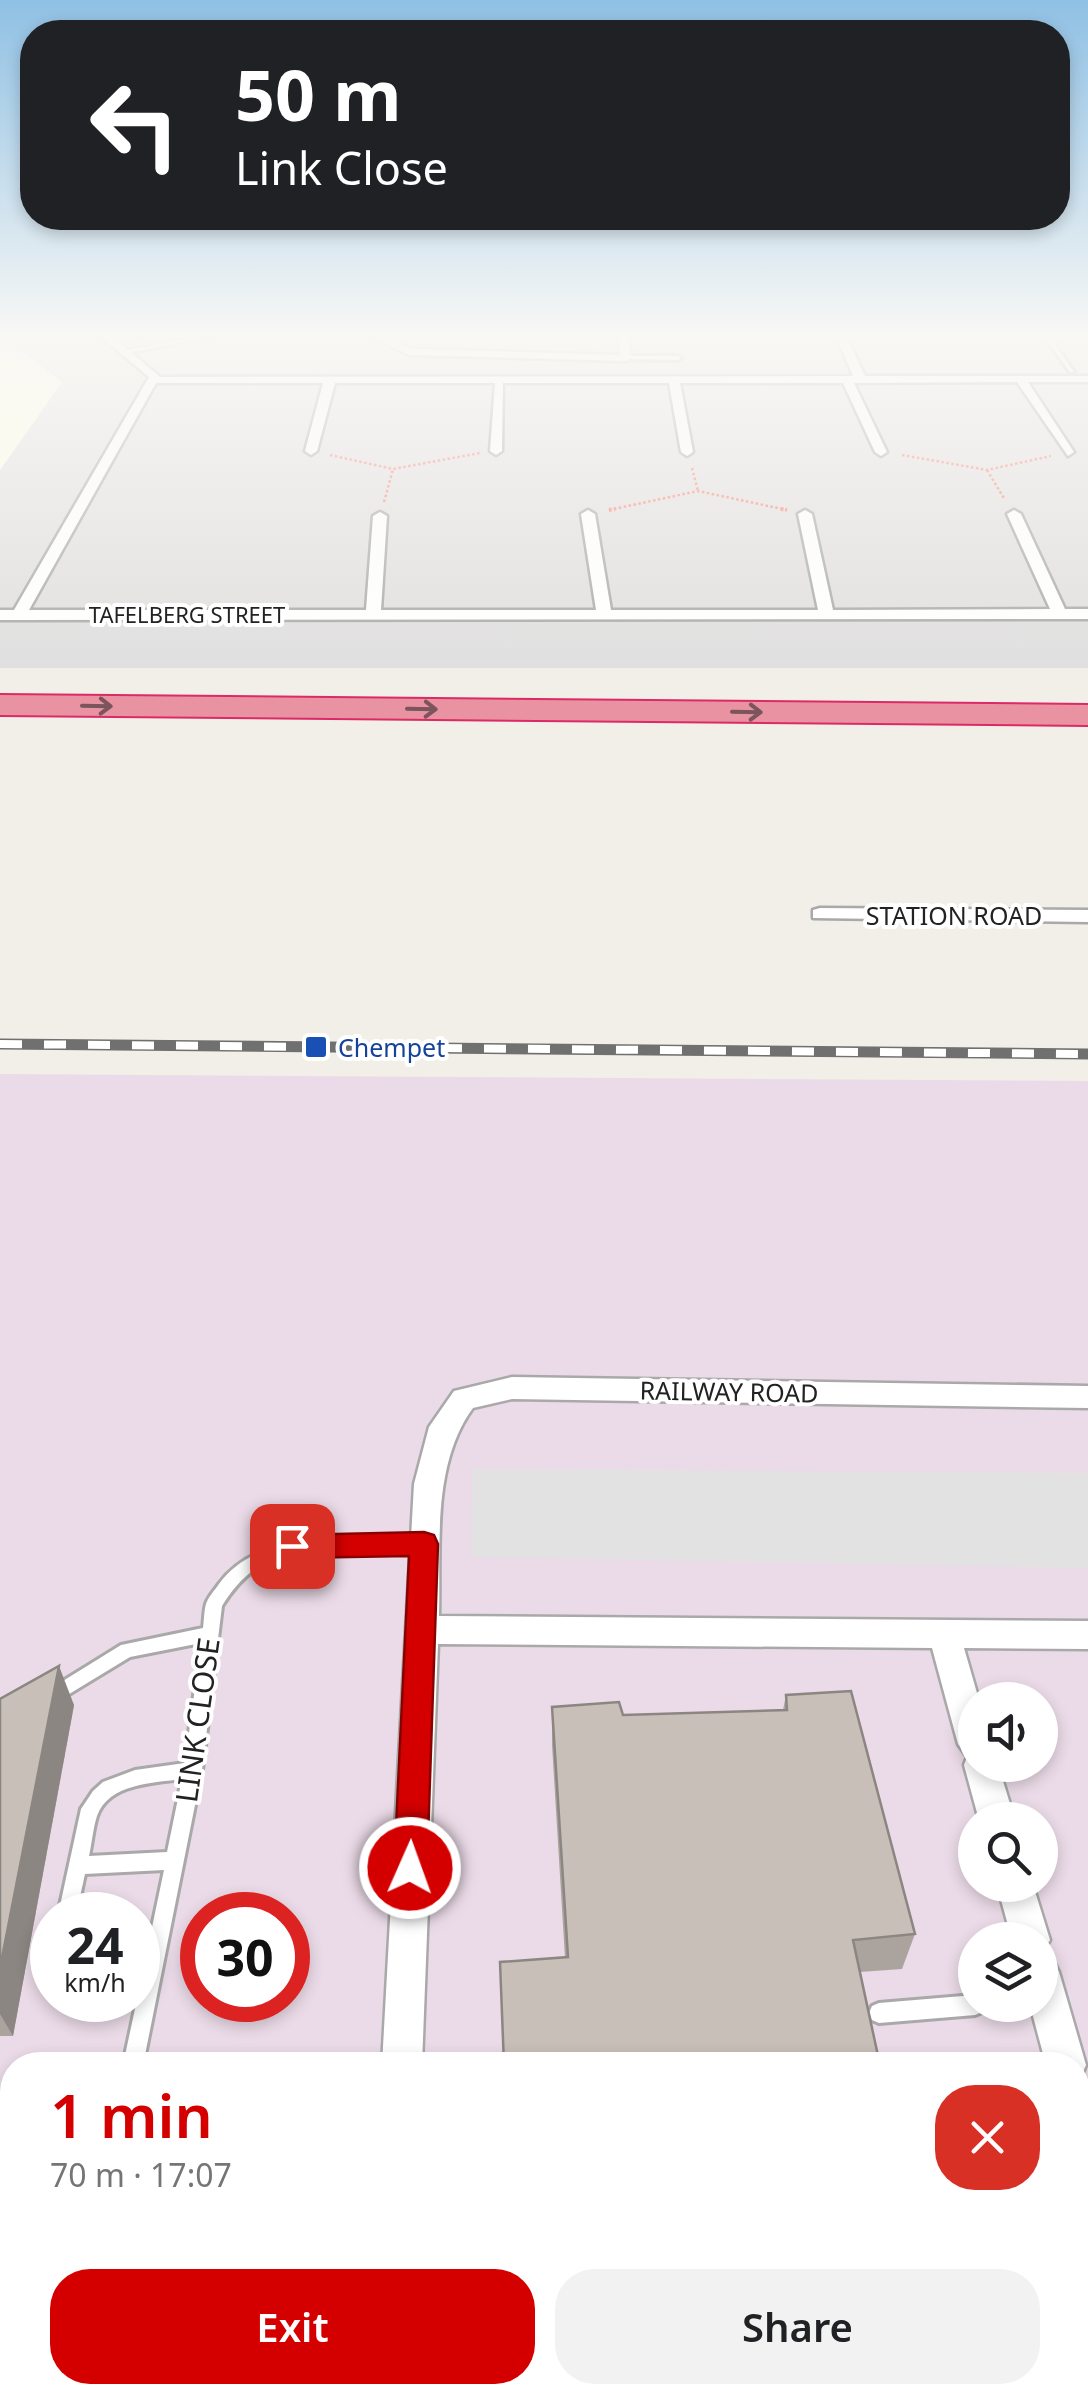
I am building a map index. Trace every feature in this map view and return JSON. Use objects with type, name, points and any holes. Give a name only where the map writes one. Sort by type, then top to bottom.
[{"type":"highway","points":[[0,705],[1088,714]]},
{"type":"highway","points":[[494,742],[1088,746]]},
{"type":"street","points":[[19,615],[115,448]]},
{"type":"street","points":[[880,448],[881,452]]},
{"type":"street","points":[[1065,448],[1068,452]]},
{"type":"street","points":[[588,514],[604,616]]},
{"type":"street","points":[[805,514],[827,616]]},
{"type":"street","points":[[1014,514],[1060,614]]},
{"type":"street","points":[[373,614],[380,516]]},
{"type":"street","name":"TAFELBERG STREET","points":[[0,615],[1088,614]]},
{"type":"street","name":"STATION ROAD","points":[[820,914],[1088,916]]},
{"type":"street","name":"RAILWAY ROAD","points":[[403,2052],[429,1484],[442,1428],[464,1400],[512,1388],[1088,1396]]},
{"type":"street","points":[[420,1630],[1088,1634]]},
{"type":"street","points":[[943,1631],[958,1684]]},
{"type":"street","points":[[1053,2022],[1062,2052]]},
{"type":"lane","name":"LINK CLOSE","points":[[160,1916],[193,1770],[214,1604],[224,1584],[266,1554],[292,1546],[424,1544]]},
{"type":"lane","points":[[45,1702],[127,1650],[209,1634]]},
{"type":"lane","points":[[72,1892],[90,1809],[112,1782],[193,1770]]},
{"type":"lane","points":[[78,1866],[175,1862]]},
{"type":"lane","points":[[879,2013],[958,2006]]},
{"type":"lane","name":"LINK CLOSE","points":[[135,2052],[139,2022]]},
{"type":"path","points":[[311,451],[393,469],[496,450]]},
{"type":"path","points":[[881,452],[988,470],[1068,452]]},
{"type":"path","points":[[380,516],[393,469]]},
{"type":"path","points":[[988,470],[1014,514]]},
{"type":"path","points":[[588,514],[698,491],[805,514]]},
{"type":"shaded area","points":[[0,448],[15,448],[0,470]]},
{"type":"shaded area","points":[[15,448],[1088,448],[1088,668],[0,668],[0,470]]},
{"type":"shaded area","points":[[0,1074],[1088,1081],[1088,2052],[0,2052]]},
{"type":"shaded area","points":[[472,1469],[1088,1473],[1088,1568],[471,1557]]},
{"type":"building","points":[[59,1666],[0,1968],[0,1699]]},
{"type":"building","points":[[851,1691],[915,1934],[853,1940],[877,2052],[503,2052],[500,1962],[568,1957],[552,1707],[619,1702],[623,1715],[787,1710],[786,1695]]},
{"type":"railway","points":[[0,1044],[1088,1054]]},
{"type":"place","name":"Chempet","points":[[316,1047]]},
{"type":"route","points":[[292,1546],[424,1544],[410,1868]]}]
